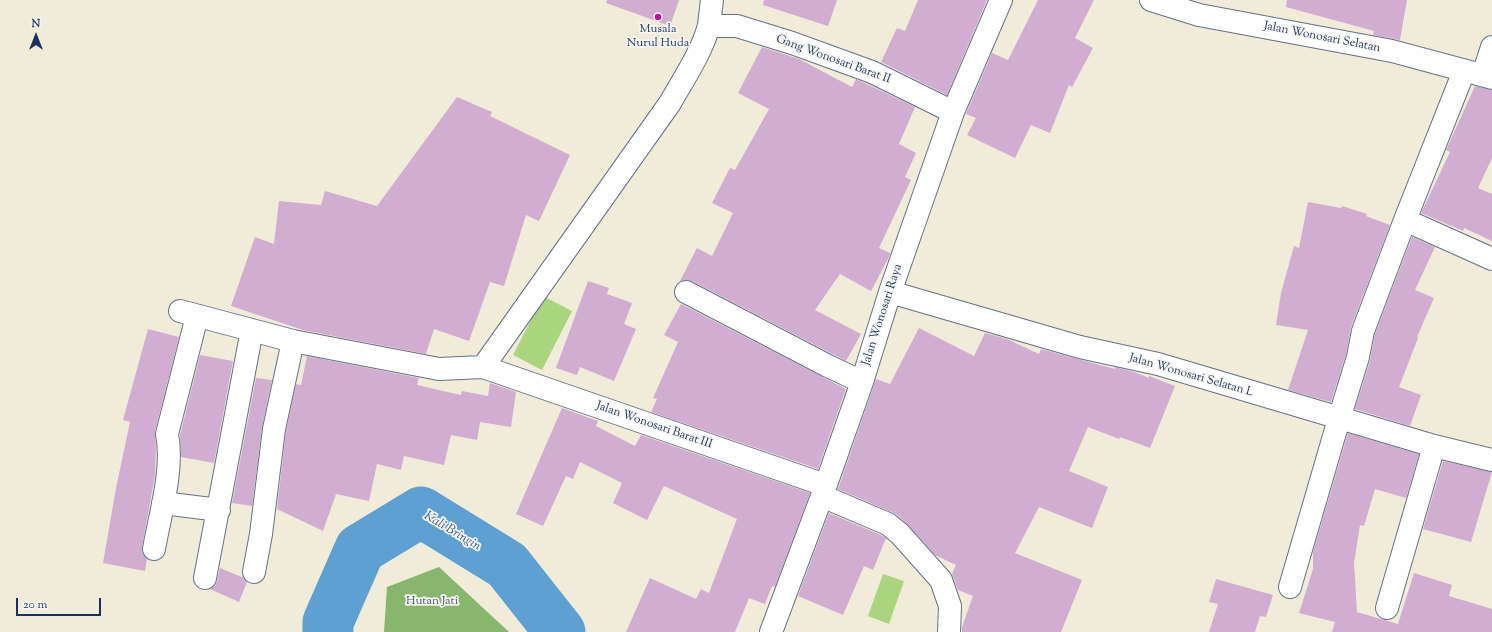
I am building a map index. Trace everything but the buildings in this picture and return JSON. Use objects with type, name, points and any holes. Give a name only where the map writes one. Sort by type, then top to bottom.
[{"type":"street","points":[[154,549],[169,466],[170,448],[167,434],[188,313],[293,341],[439,369],[483,367],[670,103],[692,65],[709,26],[712,0]]},
{"type":"street","name":"Jalan Wonosari Raya","points":[[771,632],[824,491],[862,382],[890,292],[953,112],[1001,0]]},
{"type":"street","name":"Jalan Wonosari Selatan","points":[[1151,0],[1199,15],[1392,51],[1480,75]]},
{"type":"street","name":"Gang Wonosari Barat II","points":[[709,26],[737,26],[792,43],[872,72],[953,112]]},
{"type":"street","points":[[1290,587],[1338,419],[1358,357],[1364,331],[1405,220],[1480,75],[1492,47]]},
{"type":"street","points":[[1405,220],[1492,259]]},
{"type":"street","points":[[686,292],[828,366],[862,382]]},
{"type":"street","name":"Jalan Wonosari Selatan L","points":[[890,292],[1080,347],[1158,364],[1338,419],[1434,446],[1492,460]]},
{"type":"street","points":[[205,578],[252,330]]},
{"type":"street","points":[[254,572],[261,534],[274,429],[293,341]]},
{"type":"street","name":"Jalan Wonosari Barat III","points":[[483,367],[824,491],[888,524],[900,534],[940,580],[950,606],[949,632]]},
{"type":"street","points":[[1387,608],[1434,446]]},
{"type":"street","points":[[162,503],[219,510]]},
{"type":"green space","points":[[543,296],[572,311],[542,370],[513,355]]},
{"type":"green space","name":"Hutan Jati","points":[[439,567],[509,632],[384,632],[387,587]]},
{"type":"green space","points":[[883,574],[904,581],[889,624],[868,616]]},
{"type":"waterway","name":"Kali Bringin","points":[[328,632],[328,622],[360,549],[421,512],[507,565],[560,632]]},
{"type":"place","name":"Musala Nurul Huda","points":[[658,17]]}]
